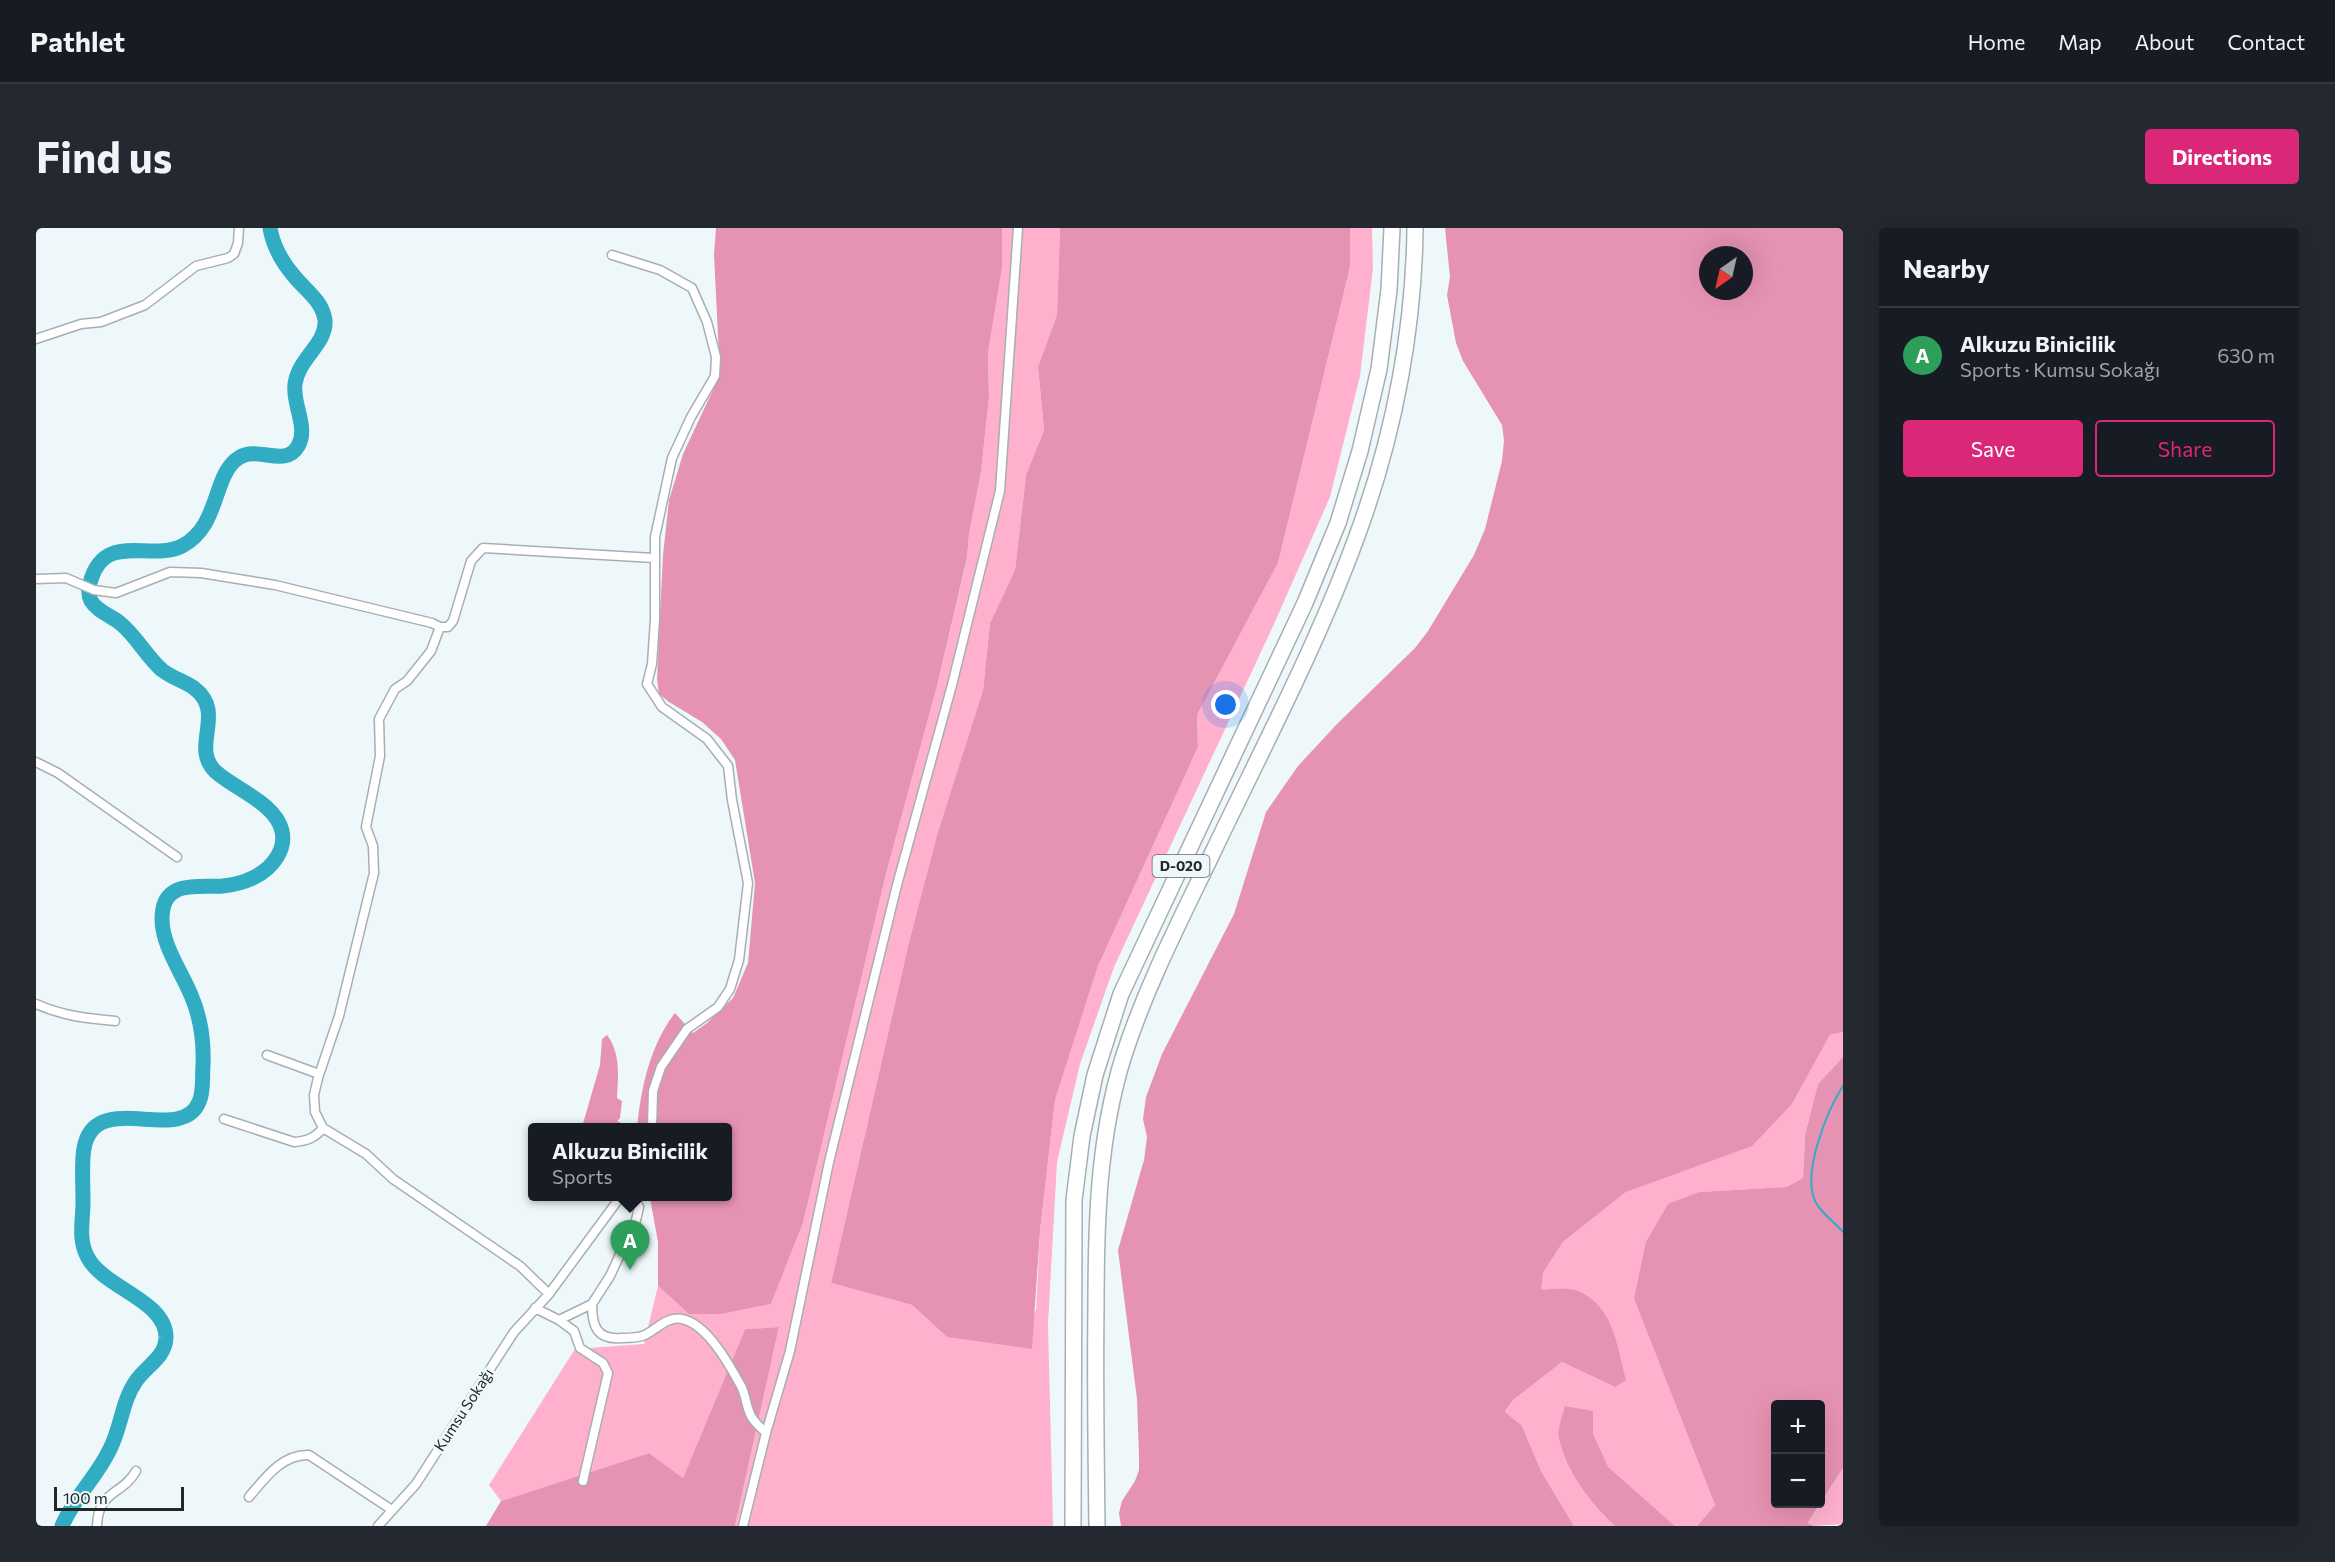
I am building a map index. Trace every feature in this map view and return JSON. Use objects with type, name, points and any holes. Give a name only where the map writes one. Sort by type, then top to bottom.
[{"type":"highway","name":"D-020","points":[[1073,1526],[1074,1208],[1082,1136],[1095,1075],[1121,994],[1305,603],[1338,523],[1360,451],[1379,369],[1389,290],[1392,228]]},
{"type":"highway","name":"D-020","points":[[1097,1526],[1095,1365],[1097,1209],[1114,1091],[1129,1040],[1147,993],[1327,609],[1362,522],[1397,393],[1411,296],[1415,228]]},
{"type":"street","points":[[36,339],[81,324],[101,321],[145,304],[196,266],[228,258],[234,254],[238,243],[239,228]]},
{"type":"street","points":[[743,1526],[766,1433],[790,1351],[829,1162],[897,885],[952,685],[1000,491],[1018,228]]},
{"type":"street","points":[[612,255],[660,270],[692,288],[707,322],[716,357],[715,376],[691,417],[672,458],[655,537],[655,619],[652,664],[647,684],[662,706],[707,739],[728,766],[748,884],[739,960],[730,989],[718,1007],[687,1029],[661,1066],[653,1091],[652,1123]]},
{"type":"street","points":[[36,579],[66,578],[94,590],[116,593],[170,572],[201,573],[275,585],[432,623],[440,627],[448,627],[453,621],[471,561],[483,548],[654,558]]},
{"type":"street","points":[[440,627],[431,651],[407,681],[395,689],[379,719],[380,756],[366,826],[373,846],[374,873],[342,1005],[319,1074],[314,1095],[315,1112],[324,1128],[366,1154],[393,1179],[520,1266],[549,1294]]},
{"type":"street","points":[[36,762],[58,773],[177,857]]},
{"type":"street","points":[[36,1004],[64,1015],[115,1021]]},
{"type":"street","points":[[267,1055],[319,1074]]},
{"type":"street","points":[[224,1119],[294,1143],[316,1136],[324,1128]]},
{"type":"street","name":"Kumsu Sokağı","points":[[378,1526],[416,1484],[514,1332],[549,1294],[618,1201]]},
{"type":"street","points":[[558,1320],[592,1304],[610,1276],[636,1220],[639,1207],[636,1201]]},
{"type":"street","points":[[592,1304],[592,1317],[596,1328],[610,1339],[633,1338],[646,1334],[672,1320],[681,1319],[703,1329],[742,1388],[751,1417],[766,1433]]},
{"type":"street","points":[[535,1308],[574,1330],[580,1348],[603,1363],[608,1373],[583,1481]]},
{"type":"street","points":[[249,1497],[268,1474],[286,1460],[300,1455],[309,1455],[392,1510]]},
{"type":"street","points":[[97,1526],[101,1506],[110,1494],[130,1482],[136,1471]]},
{"type":"shaded area","points":[[716,228],[1002,228],[1002,268],[988,353],[989,398],[981,472],[969,534],[967,558],[937,686],[887,870],[803,1223],[771,1304],[722,1314],[689,1314],[658,1286],[658,1242],[651,1201],[732,1201],[732,1123],[638,1123],[648,1068],[666,1025],[675,1013],[693,1033],[707,1023],[733,998],[748,963],[755,883],[735,760],[721,739],[702,722],[659,694],[657,679],[663,555],[669,500],[683,454],[720,375],[714,255]]},
{"type":"shaded area","points":[[1002,228],[1060,228],[1057,315],[1038,367],[1044,430],[1026,475],[1015,570],[990,623],[983,690],[937,835],[909,942],[831,1283],[912,1305],[947,1337],[1036,1311],[1040,1231],[1055,1100],[1098,966],[1198,747],[1197,715],[1278,563],[1350,267],[1350,228],[1372,228],[1373,268],[1360,376],[1330,497],[1274,624],[1114,967],[1080,1064],[1057,1162],[1048,1324],[1053,1526],[735,1526],[779,1327],[745,1329],[683,1478],[649,1453],[501,1501],[489,1485],[575,1349],[644,1344],[658,1286],[689,1314],[722,1314],[771,1304],[803,1223],[887,870],[937,686],[967,559],[969,534],[981,472],[989,398],[988,353],[1002,268]]},
{"type":"shaded area","points":[[1060,228],[1350,228],[1350,267],[1278,563],[1197,715],[1198,747],[1098,966],[1055,1100],[1040,1231],[1032,1349],[947,1337],[912,1305],[831,1283],[909,942],[937,835],[983,690],[990,623],[1015,570],[1026,475],[1044,430],[1038,367],[1057,315]]},
{"type":"shaded area","points":[[1445,228],[1843,228],[1843,1032],[1830,1035],[1792,1104],[1752,1146],[1626,1192],[1563,1242],[1543,1273],[1541,1289],[1578,1291],[1590,1298],[1607,1317],[1626,1380],[1615,1387],[1562,1362],[1513,1400],[1505,1412],[1522,1426],[1541,1471],[1574,1526],[1121,1526],[1119,1513],[1122,1501],[1135,1481],[1139,1470],[1139,1456],[1137,1399],[1118,1250],[1144,1160],[1147,1137],[1143,1119],[1146,1097],[1162,1054],[1234,914],[1266,812],[1298,766],[1337,724],[1415,648],[1428,631],[1474,555],[1485,529],[1502,461],[1504,440],[1502,425],[1463,361],[1456,343],[1447,295],[1450,277]]},
{"type":"shaded area","points":[[1843,1032],[1843,1057],[1818,1084],[1805,1135],[1803,1178],[1786,1187],[1699,1192],[1634,1299],[1715,1505],[1697,1526],[1675,1526],[1608,1468],[1593,1433],[1593,1412],[1566,1406],[1603,1514],[1615,1526],[1574,1526],[1541,1471],[1522,1426],[1505,1413],[1513,1400],[1562,1362],[1615,1387],[1576,1290],[1540,1289],[1543,1273],[1563,1242],[1626,1192],[1661,1178],[1792,1104],[1830,1035]]},
{"type":"shaded area","points":[[607,1035],[617,1057],[617,1098],[622,1101],[620,1118],[617,1121],[621,1123],[583,1123],[600,1065],[602,1039]]},
{"type":"shaded area","points":[[1843,1057],[1843,1468],[1825,1496],[1825,1400],[1771,1400],[1771,1508],[1818,1508],[1808,1523],[1814,1526],[1697,1526],[1715,1505],[1634,1299],[1646,1242],[1668,1204],[1699,1192],[1786,1187],[1803,1178],[1805,1135],[1818,1084]]},
{"type":"shaded area","points":[[779,1327],[735,1526],[486,1526],[501,1501],[649,1453],[683,1478],[745,1329]]},
{"type":"shaded area","points":[[1565,1406],[1593,1411],[1593,1433],[1608,1467],[1675,1526],[1615,1526],[1597,1507],[1574,1475],[1563,1451],[1559,1438],[1559,1426]]},
{"type":"shaded area","points":[[1843,1468],[1843,1524],[1814,1526],[1808,1524],[1818,1508],[1825,1508],[1825,1497]]},
{"type":"waterway","points":[[62,1526],[110,1449],[131,1389],[159,1356],[166,1338],[164,1325],[156,1314],[106,1277],[95,1267],[84,1249],[83,1157],[88,1135],[100,1123],[116,1119],[173,1119],[189,1114],[199,1102],[203,1084],[201,1030],[187,986],[165,938],[162,919],[164,906],[168,897],[182,888],[231,885],[261,874],[277,857],[283,838],[278,821],[272,812],[223,778],[208,761],[206,740],[209,719],[208,708],[203,698],[194,688],[162,670],[126,628],[97,608],[90,599],[89,588],[97,567],[106,557],[117,552],[169,550],[182,546],[195,537],[204,526],[225,475],[240,457],[247,454],[286,455],[298,446],[302,432],[295,384],[302,366],[322,336],[325,320],[317,301],[282,259],[273,241],[270,228]]},
{"type":"waterway","points":[[1843,1086],[1830,1110],[1818,1142],[1812,1174],[1812,1189],[1817,1205],[1843,1232]]},
{"type":"place","name":"Alkuzu Binicilik","points":[[630,1270]]}]
